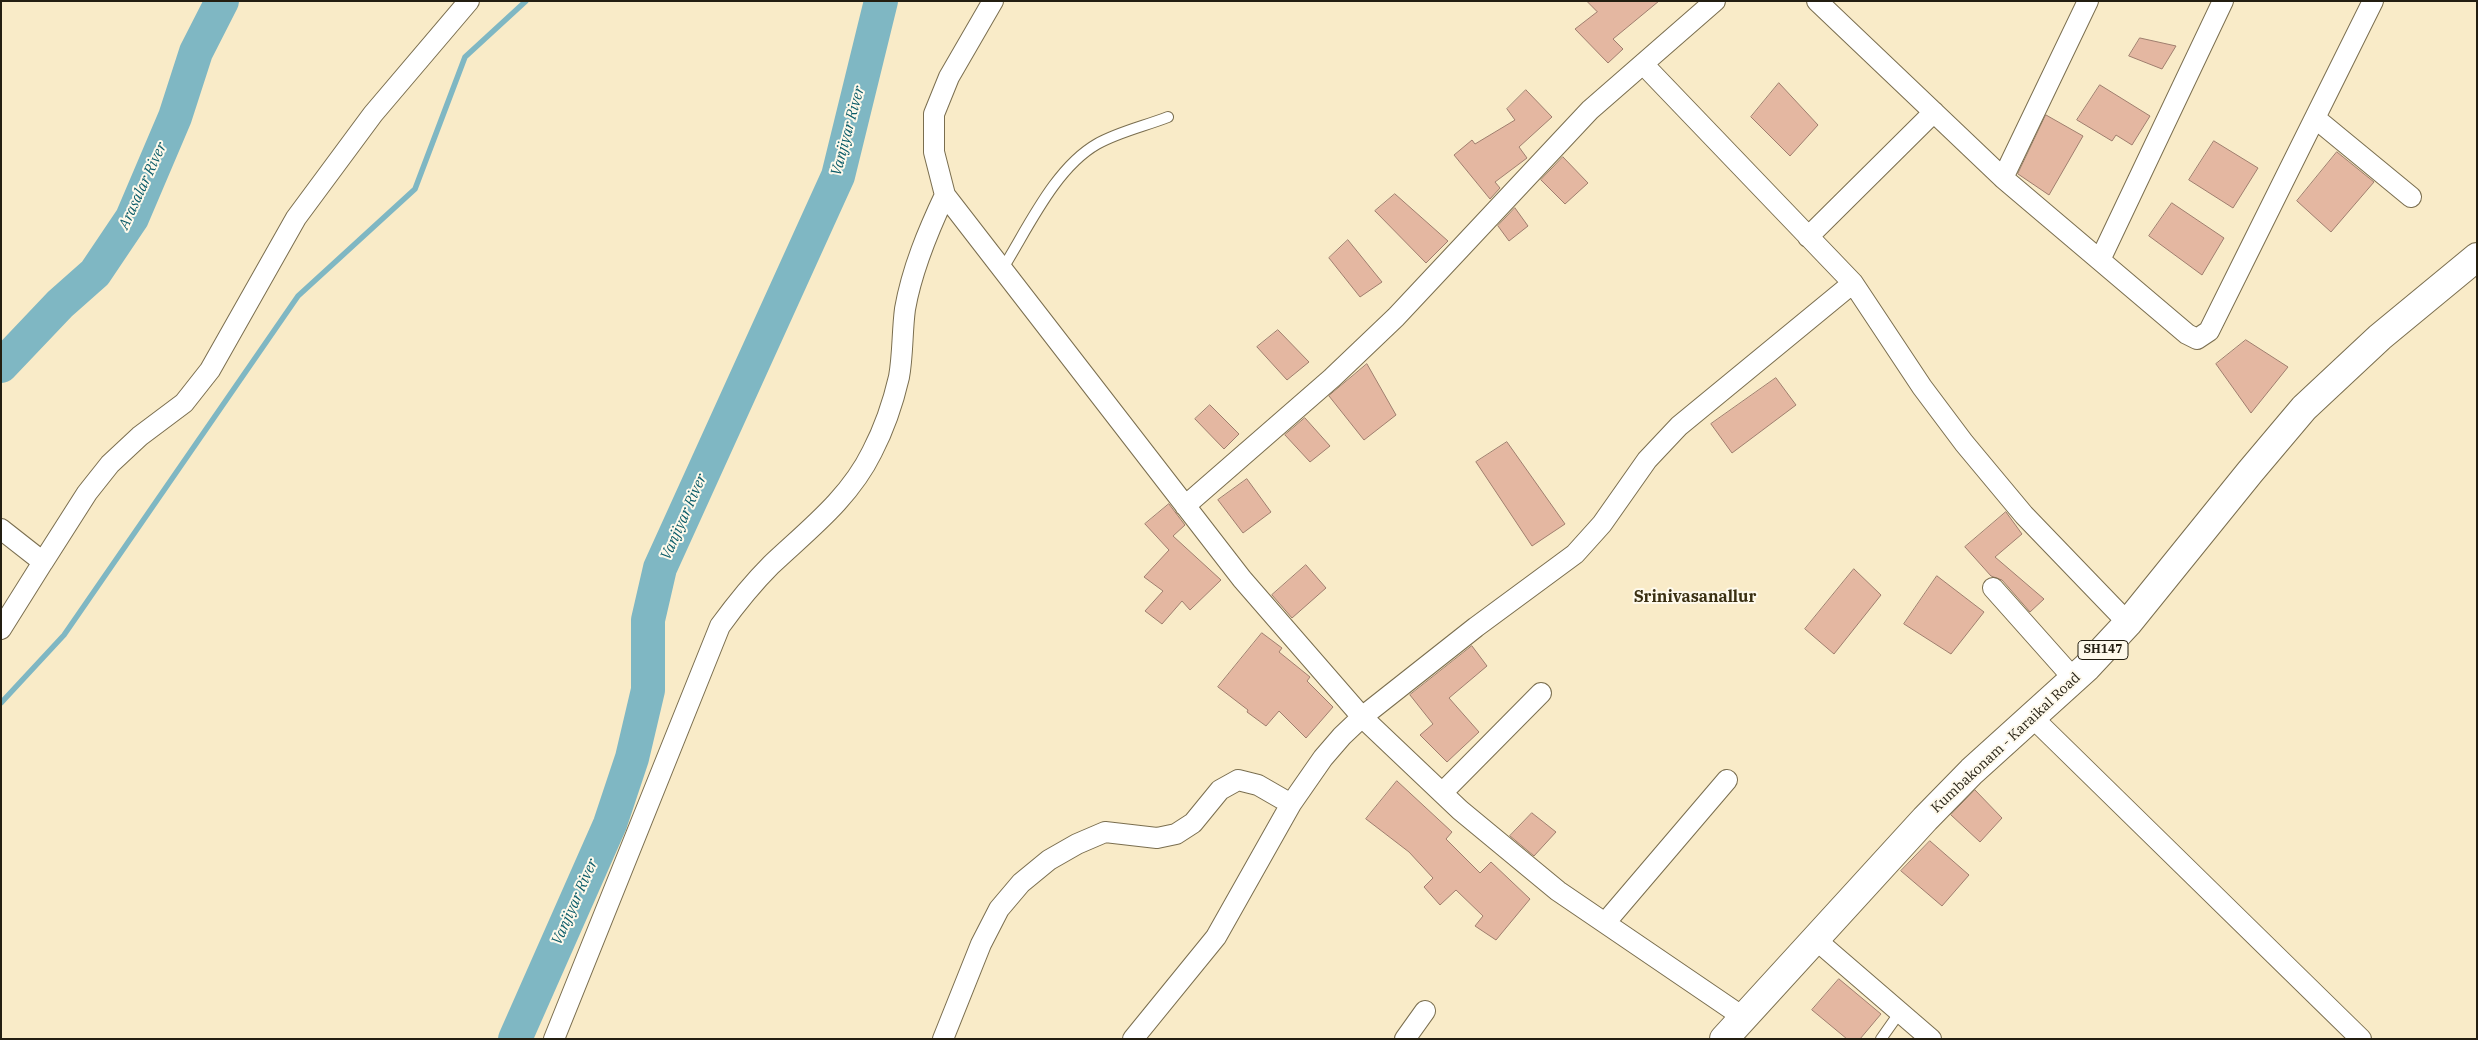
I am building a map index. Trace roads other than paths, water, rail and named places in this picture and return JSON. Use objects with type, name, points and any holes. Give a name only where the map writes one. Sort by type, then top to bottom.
[{"type":"main road","name":"Kumbakonam - Karaikal Road","points":[[1724,1039],[1742,1017],[1972,771],[2074,680],[2128,623],[2304,408],[2380,337],[2477,257]]},
{"type":"street","points":[[1,629],[87,492],[110,464],[140,436],[184,403],[210,370],[296,218],[373,114],[469,1]]},
{"type":"street","points":[[993,1],[949,77],[934,114],[934,152],[945,195],[1242,579],[1362,718],[1442,793],[1551,885],[1742,1017]]},
{"type":"street","points":[[1186,506],[1332,378],[1396,316],[1590,110],[1715,1]]},
{"type":"street","points":[[1817,1],[2003,178],[2187,334],[2197,339],[2209,331],[2373,1]]},
{"type":"street","points":[[2003,178],[2088,1]]},
{"type":"street","points":[[2100,260],[2224,1]]},
{"type":"street","points":[[1643,64],[1853,283],[1922,387],[1964,443],[2024,515],[2128,623]]},
{"type":"street","points":[[1808,237],[1934,112]]},
{"type":"street","points":[[2315,118],[2411,197]]},
{"type":"street","points":[[554,1039],[720,626],[742,595],[824,518],[847,491],[872,454],[891,409],[899,376],[905,310],[912,277],[928,230],[945,195]]},
{"type":"street","points":[[1133,1039],[1216,937],[1291,804],[1323,758],[1362,718],[1476,627],[1575,554],[1602,524],[1647,460],[1679,426],[1853,283]]},
{"type":"street","points":[[1,529],[43,562]]},
{"type":"street","points":[[1993,588],[2074,680]]},
{"type":"street","points":[[1442,793],[1541,693]]},
{"type":"street","points":[[2032,718],[2361,1039]]},
{"type":"street","points":[[943,1039],[981,944],[999,909],[1021,882],[1049,860],[1077,844],[1105,832],[1157,838],[1176,834],[1193,823],[1220,790],[1238,780],[1258,785],[1291,804]]},
{"type":"street","points":[[1605,923],[1727,780]]},
{"type":"street","points":[[1815,939],[1931,1039]]},
{"type":"street","points":[[1404,1039],[1425,1011]]},
{"type":"lane","points":[[1003,268],[1059,178],[1077,159],[1096,144],[1168,117]]},
{"type":"lane","points":[[1881,1039],[1900,1012]]},
{"type":"waterway","name":"Arasalar River","points":[[1,366],[60,304],[95,273],[132,218],[175,117],[196,52],[222,1]]},
{"type":"waterway","points":[[1,703],[64,635],[298,296],[415,189],[465,57],[526,1]]},
{"type":"waterway","name":"Vanjiyar River","points":[[515,1039],[610,824],[632,758],[648,690],[648,620],[660,568],[838,176],[881,1]]},
{"type":"district","name":"Srinivasanallur","points":[[1695,597]]}]
